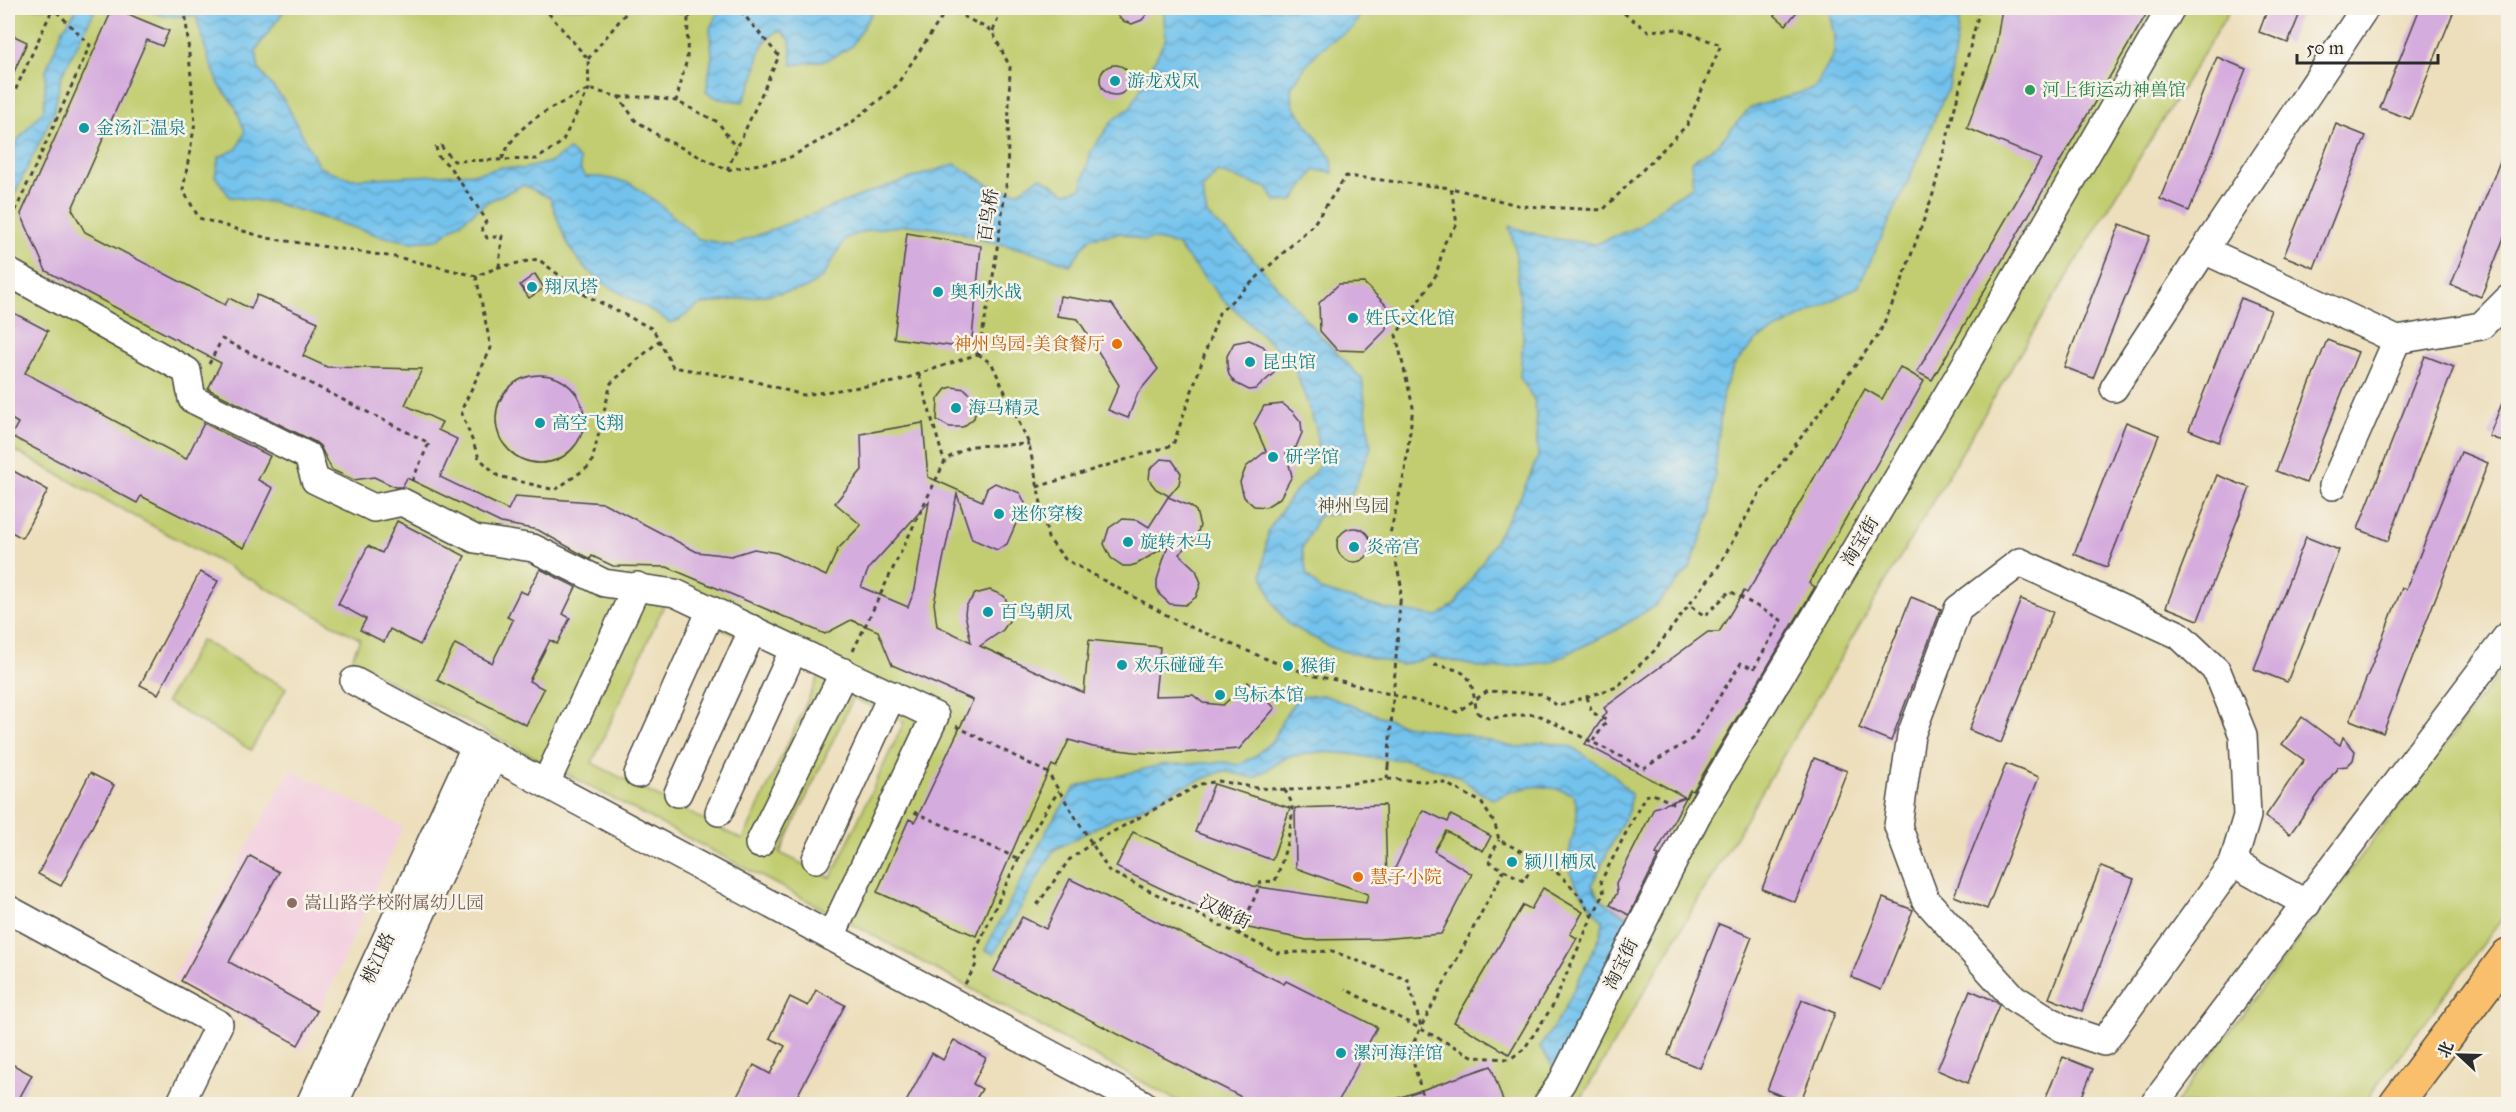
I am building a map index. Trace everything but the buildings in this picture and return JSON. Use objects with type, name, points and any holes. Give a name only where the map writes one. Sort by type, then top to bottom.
[{"type":"main road","points":[[2396,1104],[2508,955]]},
{"type":"main road","points":[[2421,1104],[2508,987]]},
{"type":"street","name":"淘宝街","points":[[1547,1104],[1562,1082],[1697,815],[1964,367],[2171,8]]},
{"type":"street","points":[[2114,388],[2365,8]]},
{"type":"street","points":[[2204,250],[2397,340],[2481,326],[2508,299]]},
{"type":"street","points":[[8,272],[187,371],[192,399],[308,456],[315,480],[374,508],[402,502],[475,539],[533,548],[604,583],[675,593],[935,716],[831,936]]},
{"type":"street","points":[[2333,486],[2397,340]]},
{"type":"street","points":[[2020,561],[2179,635],[2217,671],[2242,735],[2247,816],[2232,863],[2104,1042],[2062,1028],[2014,998],[1925,899],[1898,826],[1911,735],[1958,609],[2020,561]]},
{"type":"street","points":[[546,783],[637,586]]},
{"type":"street","points":[[638,774],[711,610]]},
{"type":"street","points":[[678,793],[753,629]]},
{"type":"street","points":[[2154,1104],[2508,635]]},
{"type":"street","points":[[719,812],[794,648]]},
{"type":"street","points":[[759,843],[844,672]]},
{"type":"street","points":[[354,681],[1143,1104]]},
{"type":"street","points":[[816,859],[892,695]]},
{"type":"street","name":"桃江路","points":[[310,1104],[485,750]]},
{"type":"street","name":"桃江路","points":[[334,1104],[485,750]]},
{"type":"street","points":[[2232,863],[2307,904]]},
{"type":"street","points":[[8,909],[219,1024],[180,1104]]},
{"type":"path","points":[[8,106],[53,8],[90,45],[9,225],[8,237]]},
{"type":"path","points":[[185,8],[195,123],[183,190],[199,218],[267,238],[400,258],[476,276],[499,267],[538,259],[585,295],[654,329],[673,367],[753,381],[803,395],[895,382],[978,354],[992,364],[1029,444],[1048,538],[1065,559],[1181,622],[1274,662],[1315,676],[1457,712],[1488,691],[1541,694],[1558,706],[1617,687],[1654,651],[1718,567],[1762,489],[1879,334],[1899,289],[1933,194],[1980,8]]},
{"type":"path","points":[[499,267],[502,236],[487,238],[481,226],[486,222],[483,215],[452,171],[438,156],[436,147],[441,146],[454,160],[537,159],[562,142],[590,89],[588,59],[544,8]]},
{"type":"path","points":[[588,59],[630,8]]},
{"type":"path","points":[[674,8],[688,18]]},
{"type":"path","points":[[676,101],[687,59],[688,18],[698,8]]},
{"type":"path","points":[[727,170],[779,56],[738,8]]},
{"type":"path","points":[[619,97],[635,120],[662,138],[727,170],[787,159],[851,123],[896,86],[948,8],[992,32],[1002,8]]},
{"type":"path","points":[[1037,487],[1173,445],[1219,313],[1313,225],[1346,176],[1451,188],[1521,206],[1603,210],[1687,125],[1721,45],[1677,29],[1648,31],[1617,8]]},
{"type":"path","name":"百鸟桥","points":[[978,354],[996,254],[1006,179],[1010,66],[992,32]]},
{"type":"path","points":[[502,159],[519,131],[530,120],[590,89],[619,97],[650,97],[676,101],[717,122],[736,148]]},
{"type":"path","points":[[1387,779],[1401,585],[1390,534],[1405,471],[1413,407],[1396,335],[1436,275],[1445,243],[1457,224],[1451,188]]},
{"type":"path","points":[[476,276],[491,348],[461,411],[479,458],[498,476],[555,490],[591,465],[611,382],[660,341]]},
{"type":"path","points":[[192,399],[222,339],[429,443],[402,502]]},
{"type":"path","points":[[919,374],[944,462]]},
{"type":"path","points":[[844,672],[889,573],[946,459],[970,446],[1029,444]]},
{"type":"path","points":[[1434,665],[1458,669],[1471,680],[1477,713],[1488,718],[1536,714],[1644,768],[1692,739],[1741,663],[1754,669],[1781,620],[1730,591],[1705,616],[1689,605]]},
{"type":"path","points":[[1587,697],[1592,712],[1607,721],[1593,741]]},
{"type":"path","name":"汉姬街","points":[[929,728],[954,725],[1048,773],[1110,871],[1277,952],[1332,951],[1408,980],[1421,1027]]},
{"type":"path","points":[[1037,905],[1069,860],[1092,843],[1201,784],[1219,781],[1257,788],[1284,789],[1387,779],[1443,782],[1481,801],[1495,824],[1499,840],[1488,861],[1524,881],[1536,859]]},
{"type":"path","points":[[1239,934],[1261,882],[1275,881],[1284,861],[1283,850],[1291,823],[1292,806],[1284,789]]},
{"type":"path","points":[[954,1003],[977,963],[975,952],[1038,820],[1059,791]]},
{"type":"path","points":[[1345,989],[1474,1056],[1510,1059],[1524,1049],[1552,1007],[1604,894],[1601,881],[1645,796],[1653,794],[1697,815]]},
{"type":"path","points":[[894,803],[1019,859]]},
{"type":"path","points":[[1499,840],[1564,877],[1581,896],[1592,916]]},
{"type":"path","points":[[1425,1104],[1410,1050],[1504,870]]},
{"type":"shaded area","name":"嵩山路学校附属幼儿园","points":[[291,769],[403,827],[302,1052],[172,979]]},
{"type":"green space","name":"神州鸟园","points":[[8,8],[2231,8],[2022,350],[1578,1104],[1183,1104],[869,933],[351,661],[360,639],[8,447]],"holes":[[[665,603],[820,674],[743,840],[592,763]],[[853,698],[904,722],[831,878],[780,853]]]},
{"type":"green space","points":[[201,640],[286,688],[251,750],[166,702]]},
{"type":"green space","points":[[2508,661],[2508,911],[2363,1104],[2175,1104]]},
{"type":"water","points":[[78,8],[96,8],[61,77],[54,112],[8,208],[8,172],[17,141],[44,109],[46,70],[64,27]]},
{"type":"water","points":[[136,8],[286,8],[256,50],[259,70],[286,103],[319,167],[352,179],[478,173],[503,167],[522,169],[551,162],[569,150],[580,160],[581,171],[586,177],[601,177],[630,183],[658,203],[699,239],[732,245],[881,188],[955,164],[994,188],[1018,192],[1041,177],[1066,193],[1081,188],[1091,151],[1113,120],[1131,107],[1166,38],[1163,8],[1363,8],[1353,27],[1322,48],[1291,87],[1293,105],[1332,159],[1333,173],[1315,170],[1293,201],[1276,202],[1267,188],[1217,172],[1202,190],[1207,215],[1242,246],[1316,331],[1362,379],[1371,447],[1354,489],[1338,514],[1319,515],[1302,549],[1307,575],[1321,590],[1385,609],[1438,616],[1456,603],[1484,559],[1519,500],[1538,457],[1535,401],[1520,377],[1523,336],[1515,248],[1509,226],[1549,238],[1596,244],[1639,226],[1669,201],[1693,186],[1691,162],[1718,144],[1750,108],[1815,88],[1834,53],[1834,35],[1828,8],[1961,8],[1950,83],[1903,193],[1858,287],[1758,339],[1734,365],[1723,392],[1711,512],[1690,568],[1656,605],[1613,632],[1550,662],[1489,669],[1432,657],[1402,665],[1334,649],[1288,624],[1274,604],[1262,574],[1268,531],[1292,495],[1319,467],[1316,428],[1294,366],[1223,300],[1177,245],[1152,239],[1144,241],[1121,233],[1090,238],[1070,265],[1034,252],[953,230],[906,225],[869,230],[846,238],[822,278],[805,289],[699,305],[679,320],[670,323],[590,272],[570,248],[550,198],[523,185],[489,201],[437,240],[411,242],[380,236],[275,203],[230,197],[215,176],[219,157],[237,149],[245,132],[235,106],[220,86],[208,57],[196,16],[165,16]]},
{"type":"water","points":[[721,8],[875,8],[851,47],[827,60],[792,65],[790,40],[780,30],[761,48],[754,78],[743,102],[719,99],[706,92],[712,56],[710,28]]},
{"type":"water","points":[[1323,695],[1404,725],[1467,735],[1508,746],[1521,747],[1543,742],[1572,747],[1614,775],[1631,794],[1630,807],[1592,884],[1599,898],[1627,917],[1628,928],[1555,1070],[1540,1047],[1562,1014],[1601,934],[1603,921],[1583,895],[1570,872],[1570,847],[1577,813],[1573,794],[1550,788],[1524,788],[1493,799],[1480,793],[1458,776],[1408,760],[1319,752],[1287,757],[1254,778],[1223,771],[1110,820],[1054,850],[994,954],[985,950],[1050,824],[1076,787],[1160,765],[1224,762],[1238,765],[1254,757],[1274,739],[1283,719],[1298,697]]},
{"type":"place","name":"游龙戏凤","points":[[1115,81]]},
{"type":"place","name":"河上街运动神兽馆","points":[[2030,90]]},
{"type":"place","name":"金汤汇温泉","points":[[84,128]]},
{"type":"place","name":"翔凤塔","points":[[532,287]]},
{"type":"place","name":"奥利水战","points":[[938,292]]},
{"type":"place","name":"姓氏文化馆","points":[[1353,318]]},
{"type":"place","name":"神州鸟园-美食餐厅","points":[[1117,344]]},
{"type":"place","name":"昆虫馆","points":[[1250,362]]},
{"type":"place","name":"海马精灵","points":[[956,408]]},
{"type":"place","name":"高空飞翔","points":[[540,423]]},
{"type":"place","name":"研学馆","points":[[1273,457]]},
{"type":"place","name":"迷你穿梭","points":[[999,514]]},
{"type":"place","name":"旋转木马","points":[[1128,542]]},
{"type":"place","name":"炎帝宫","points":[[1354,547]]},
{"type":"place","name":"百鸟朝凤","points":[[988,612]]},
{"type":"place","name":"欢乐碰碰车","points":[[1122,665]]},
{"type":"place","name":"猴街","points":[[1288,666]]},
{"type":"place","name":"鸟标本馆","points":[[1220,695]]},
{"type":"place","name":"颍川栖凤","points":[[1512,862]]},
{"type":"place","name":"慧子小院","points":[[1358,877]]},
{"type":"place","name":"嵩山路学校附属幼儿园","points":[[292,903]]},
{"type":"place","name":"漯河海洋馆","points":[[1341,1053]]}]
